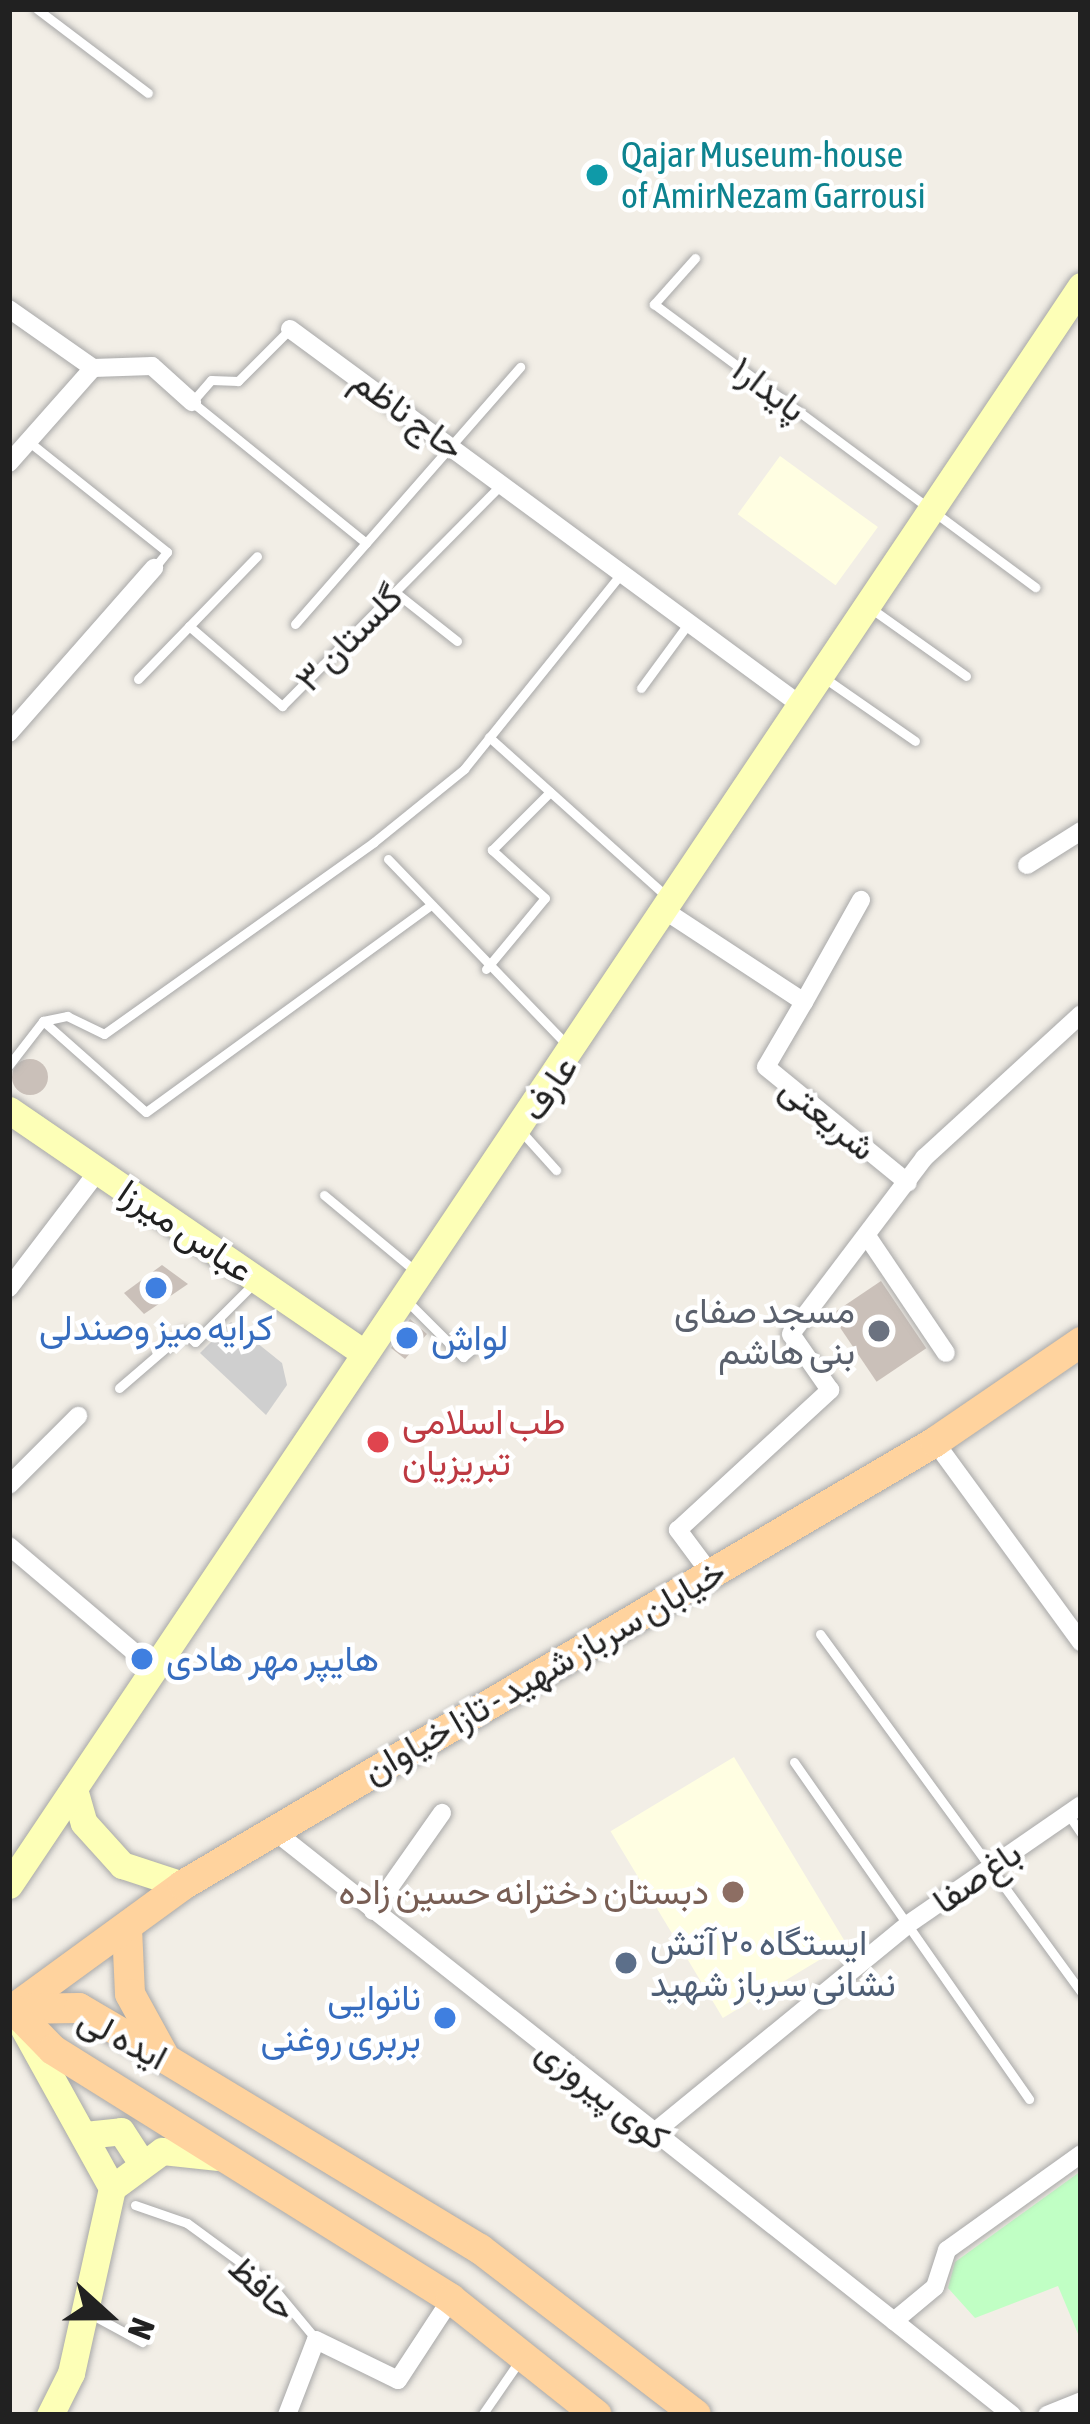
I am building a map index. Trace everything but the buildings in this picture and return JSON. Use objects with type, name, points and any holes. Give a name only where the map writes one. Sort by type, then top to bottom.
[{"type":"main road","name":"عارف","points":[[9,1885],[363,1352],[574,1052],[932,511],[1073,322],[1081,286]]},
{"type":"main road","name":"عباس میرزا","points":[[9,1110],[363,1352]]},
{"type":"main road","name":"خیابان سرباز شهید - تازا خیاوان","points":[[10,2008],[183,1885],[935,1442],[1081,1342]]},
{"type":"main road","points":[[74,1789],[84,1822],[122,1865],[183,1885]]},
{"type":"main road","points":[[127,1928],[130,1994],[166,2059]]},
{"type":"main road","points":[[10,2008],[124,2196]]},
{"type":"main road","name":"ایده لى","points":[[10,2008],[79,2008],[166,2059],[480,2249],[696,2415]]},
{"type":"main road","name":"ایده لى","points":[[10,2008],[53,2050],[451,2299],[590,2412]]},
{"type":"main road","points":[[85,2135],[121,2131],[141,2162]]},
{"type":"main road","points":[[50,2415],[82,2309],[141,2162],[188,2149],[232,2161]]},
{"type":"street","points":[[9,309],[93,368],[152,366],[192,402]]},
{"type":"street","name":"حاج ناظم","points":[[290,329],[803,707]]},
{"type":"street","points":[[9,463],[93,368]]},
{"type":"street","points":[[9,733],[154,568]]},
{"type":"street","points":[[1027,866],[1081,831]]},
{"type":"street","points":[[670,907],[804,1003],[861,900]]},
{"type":"street","name":"شریعتی","points":[[804,1003],[766,1066],[908,1183]]},
{"type":"street","points":[[710,1573],[678,1530],[830,1390],[791,1334],[972,1104],[1081,1014]]},
{"type":"street","points":[[9,1288],[98,1171]]},
{"type":"street","points":[[867,1236],[946,1353]]},
{"type":"street","points":[[9,1485],[78,1416]]},
{"type":"street","points":[[935,1442],[1081,1642]]},
{"type":"street","points":[[11,1553],[155,1670]]},
{"type":"street","name":"باغ‌صفا","points":[[652,2134],[907,1925],[1074,1809]]},
{"type":"street","points":[[373,1911],[442,1814]]},
{"type":"street","name":"کوی پیروزی","points":[[273,1830],[1012,2415]]},
{"type":"street","points":[[894,2321],[935,2288],[947,2250],[1081,2154]]},
{"type":"street","points":[[316,2340],[398,2380],[451,2299]]},
{"type":"street","name":"حافظ","points":[[287,2415],[316,2340]]},
{"type":"street","points":[[1047,2415],[1081,2402]]},
{"type":"lane","points":[[38,9],[148,93]]},
{"type":"lane","name":"پایدار۱","points":[[695,258],[654,304],[932,511]]},
{"type":"lane","name":"حاج ناظم","points":[[192,402],[212,380],[238,381],[290,329]]},
{"type":"lane","points":[[295,624],[520,367]]},
{"type":"lane","points":[[192,402],[365,543]]},
{"type":"lane","points":[[28,441],[167,552],[154,568]]},
{"type":"lane","name":"گلستان ۳","points":[[188,626],[282,706],[503,483]]},
{"type":"lane","points":[[932,511],[1034,586]]},
{"type":"lane","points":[[138,680],[257,556]]},
{"type":"lane","points":[[9,1065],[43,1021],[67,1016],[104,1034],[374,842],[464,769],[621,574]]},
{"type":"lane","points":[[395,592],[457,641]]},
{"type":"lane","points":[[869,607],[966,676]]},
{"type":"lane","points":[[641,688],[688,623]]},
{"type":"lane","points":[[823,677],[915,741]]},
{"type":"lane","points":[[489,737],[670,907]]},
{"type":"lane","points":[[486,969],[545,898],[492,850],[550,792]]},
{"type":"lane","points":[[388,859],[486,969],[574,1052]]},
{"type":"lane","points":[[43,1021],[146,1112],[430,906]]},
{"type":"lane","points":[[520,1130],[556,1170]]},
{"type":"lane","points":[[323,1195],[410,1285],[463,1358],[476,1346]]},
{"type":"lane","points":[[119,1388],[184,1332],[195,1342],[258,1280]]},
{"type":"lane","points":[[820,1634],[1081,1992]]},
{"type":"lane","points":[[794,1762],[1029,2099]]},
{"type":"lane","points":[[1074,1809],[1081,1833]]},
{"type":"lane","name":"حافظ","points":[[124,2196],[187,2223],[253,2272],[316,2340]]},
{"type":"lane","points":[[82,2309],[142,2342]]},
{"type":"lane","points":[[482,2415],[523,2354]]},
{"type":"shaded area","points":[[780,456],[878,527],[836,585],[738,514]]},
{"type":"shaded area","points":[[231,1322],[282,1363],[287,1385],[266,1415],[200,1353]]},
{"type":"shaded area","name":"دبستان دخترانه حسین زاده","points":[[734,1757],[846,1944],[723,2018],[611,1831]]},
{"type":"green space","points":[[1081,2171],[1081,2341],[1058,2286],[975,2318],[948,2288],[955,2262]]},
{"type":"place","name":"Qajar Museum-house of AmirNezam Garrousi","points":[[597,175]]},
{"type":"place","name":"کرایه میز وصندلی","points":[[156,1288]]},
{"type":"place","name":"مسجد صفای بنی هاشم","points":[[879,1331]]},
{"type":"place","name":"لواش","points":[[407,1338]]},
{"type":"place","name":"طب اسلامی تبریزیان","points":[[378,1442]]},
{"type":"place","name":"هایپر مهر هادی","points":[[142,1659]]},
{"type":"place","name":"دبستان دخترانه حسین زاده","points":[[733,1892]]},
{"type":"place","name":"ایستگاه ۲۰ آتش نشانی سرباز شهید","points":[[626,1963]]},
{"type":"place","name":"نانوایی بربری روغنی","points":[[445,2018]]}]
